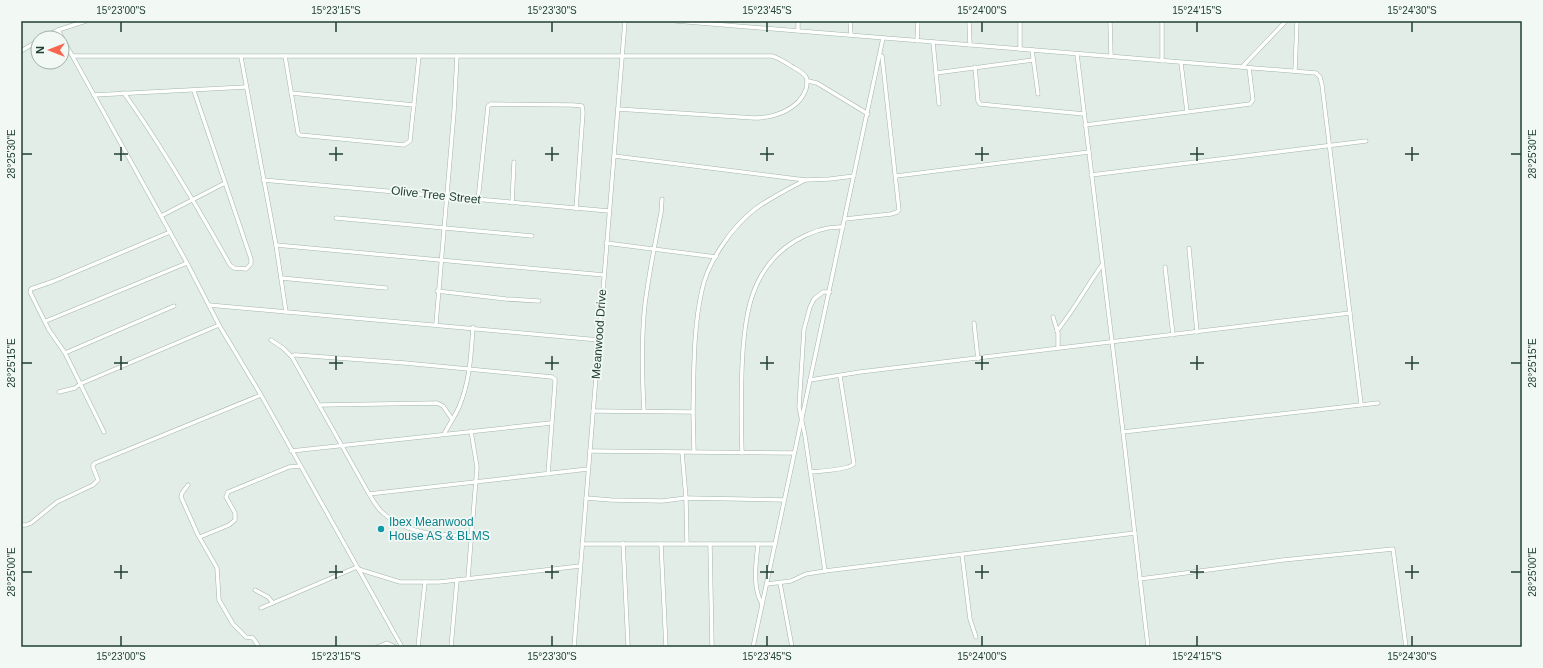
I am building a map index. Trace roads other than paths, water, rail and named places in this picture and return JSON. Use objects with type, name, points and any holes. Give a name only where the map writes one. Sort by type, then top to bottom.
[{"type":"street","points":[[58,30],[86,21]]},
{"type":"street","name":"Meanwood Drive","points":[[574,647],[625,21]]},
{"type":"street","points":[[676,21],[1182,63],[1313,72],[1320,77],[1330,146],[1361,404]]},
{"type":"street","points":[[798,21],[798,31]]},
{"type":"street","points":[[850,21],[850,35]]},
{"type":"street","points":[[917,41],[918,21]]},
{"type":"street","points":[[969,21],[970,45]]},
{"type":"street","points":[[1020,21],[1020,49]]},
{"type":"street","points":[[1110,21],[1111,56]]},
{"type":"street","points":[[1162,21],[1162,61]]},
{"type":"street","points":[[1242,67],[1286,21]]},
{"type":"street","points":[[1295,71],[1296,21]]},
{"type":"street","points":[[753,647],[883,38]]},
{"type":"street","points":[[933,42],[939,104]]},
{"type":"street","points":[[21,51],[30,46]]},
{"type":"street","points":[[845,219],[897,212],[900,206],[881,50]]},
{"type":"street","points":[[1032,50],[1038,94]]},
{"type":"street","points":[[70,51],[188,263],[219,325],[261,394],[291,451],[402,647]]},
{"type":"street","points":[[1077,54],[1148,647]]},
{"type":"street","points":[[73,56],[772,56],[777,57],[801,72],[808,81],[817,83],[868,114]]},
{"type":"street","points":[[241,56],[276,245],[286,312]]},
{"type":"street","points":[[285,56],[298,133],[303,136],[404,145],[408,144],[410,141],[419,56]]},
{"type":"street","points":[[436,324],[437,291],[454,112],[457,56]]},
{"type":"street","points":[[936,72],[1033,60]]},
{"type":"street","points":[[1182,63],[1187,112]]},
{"type":"street","points":[[975,67],[978,101],[980,104],[1084,114]]},
{"type":"street","points":[[1085,125],[1250,104],[1253,100],[1249,68]]},
{"type":"street","points":[[618,109],[747,118],[768,117],[787,110],[800,100],[804,94],[808,81]]},
{"type":"street","points":[[94,95],[194,91],[246,87]]},
{"type":"street","points":[[124,93],[193,199],[230,265],[234,268],[246,269],[251,264],[250,258],[194,91]]},
{"type":"street","points":[[291,93],[414,105]]},
{"type":"street","points":[[478,200],[488,106],[491,104],[573,105],[582,106],[583,112],[576,209]]},
{"type":"street","points":[[1091,175],[1366,141]]},
{"type":"street","points":[[896,176],[1089,152]]},
{"type":"street","points":[[614,156],[805,180],[854,176]]},
{"type":"street","points":[[512,203],[514,162]]},
{"type":"street","name":"Olive Tree Street","points":[[263,180],[609,211]]},
{"type":"street","points":[[694,452],[692,412],[695,336],[704,280],[729,236],[751,213],[764,203],[805,180]]},
{"type":"street","points":[[161,216],[225,183]]},
{"type":"street","points":[[644,411],[642,383],[645,304],[662,199]]},
{"type":"street","points":[[336,218],[532,236]]},
{"type":"street","points":[[742,453],[741,407],[744,337],[750,302],[757,283],[769,264],[787,246],[804,235],[818,230],[834,226],[843,227]]},
{"type":"street","points":[[104,432],[65,353],[57,343],[30,295],[31,289],[54,281],[170,232]]},
{"type":"street","points":[[606,243],[716,257]]},
{"type":"street","points":[[276,245],[604,274]]},
{"type":"street","points":[[1188,248],[1197,332]]},
{"type":"street","points":[[46,321],[188,263]]},
{"type":"street","points":[[1057,331],[1102,265]]},
{"type":"street","points":[[1165,267],[1173,335]]},
{"type":"street","points":[[281,278],[386,288]]},
{"type":"street","points":[[437,291],[506,299],[539,301]]},
{"type":"street","points":[[825,571],[799,401],[802,340],[806,319],[814,299],[820,293],[830,292]]},
{"type":"street","points":[[209,305],[436,324],[599,340]]},
{"type":"street","points":[[65,353],[174,306]]},
{"type":"street","points":[[810,380],[1058,348],[1350,313]]},
{"type":"street","points":[[1053,317],[1057,331],[1058,348]]},
{"type":"street","points":[[974,323],[978,359]]},
{"type":"street","points":[[59,392],[75,388],[80,384],[219,325]]},
{"type":"street","points":[[444,434],[458,408],[470,370],[472,328]]},
{"type":"street","points":[[271,340],[283,348],[292,357],[369,494],[381,512],[408,528],[439,535],[471,536]]},
{"type":"street","points":[[292,357],[297,355],[554,378],[555,383],[548,474]]},
{"type":"street","points":[[811,472],[846,468],[854,464],[840,376]]},
{"type":"street","points":[[21,525],[31,523],[57,502],[93,485],[98,480],[93,467],[95,463],[261,394]]},
{"type":"street","points":[[320,405],[437,403],[443,406],[452,419]]},
{"type":"street","points":[[1123,432],[1378,403]]},
{"type":"street","points":[[593,410],[692,412]]},
{"type":"street","points":[[291,451],[551,423]]},
{"type":"street","points":[[468,578],[476,483],[476,460],[471,431]]},
{"type":"street","points":[[590,451],[794,453]]},
{"type":"street","points":[[682,452],[686,498],[687,544]]},
{"type":"street","points":[[200,537],[229,525],[235,520],[235,513],[226,497],[228,492],[289,467],[300,466]]},
{"type":"street","points":[[369,494],[476,483],[588,469]]},
{"type":"street","points":[[188,485],[181,497],[200,537],[218,568],[219,600],[228,617],[246,637],[253,638],[259,647]]},
{"type":"street","points":[[586,498],[662,501],[686,498],[784,500]]},
{"type":"street","points":[[766,584],[780,583],[797,579],[806,574],[825,571],[1135,533]]},
{"type":"street","points":[[623,543],[628,645]]},
{"type":"street","points":[[582,544],[775,544]]},
{"type":"street","points":[[661,544],[666,647]]},
{"type":"street","points":[[710,544],[712,647]]},
{"type":"street","points":[[758,544],[756,567],[757,588],[758,598],[762,604]]},
{"type":"street","points":[[1140,579],[1283,560],[1393,549],[1406,647]]},
{"type":"street","points":[[962,555],[970,619],[976,638]]},
{"type":"street","points":[[262,608],[357,568],[400,582],[425,582],[457,580],[580,566]]},
{"type":"street","points":[[451,647],[457,580]]},
{"type":"street","points":[[418,647],[425,582]]},
{"type":"street","points":[[780,583],[792,647]]},
{"type":"street","points":[[255,590],[265,595],[273,603]]},
{"type":"street","points":[[377,647],[388,643],[394,647]]},
{"type":"place","name":"Ibex Meanwood House AS & BLMS","points":[[381,529]]}]
